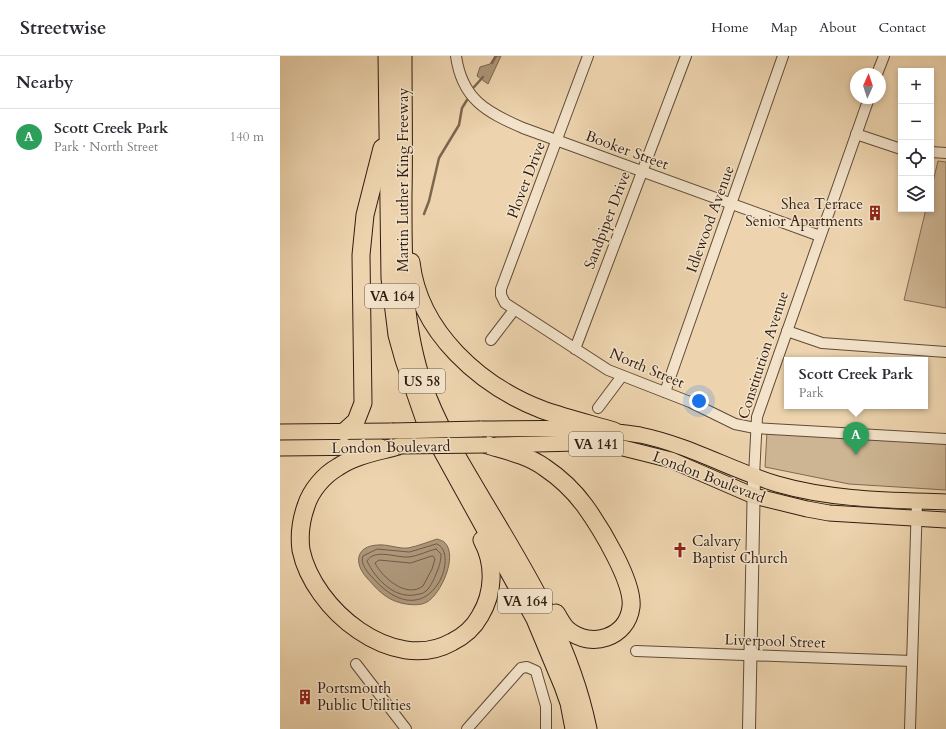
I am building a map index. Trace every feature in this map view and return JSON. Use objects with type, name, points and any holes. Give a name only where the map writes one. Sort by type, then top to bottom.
[{"type":"highway","name":"Martin Luther King Freeway","points":[[387,56],[390,278],[397,335],[412,386],[424,418],[457,481]]},
{"type":"highway","name":"Martin Luther King Freeway","points":[[403,56],[404,294],[408,323],[425,389],[446,436],[521,565]]},
{"type":"highway","points":[[338,432],[356,421],[363,403],[362,232],[384,139],[388,98]]},
{"type":"highway","points":[[404,174],[410,220],[411,259],[415,282],[423,302],[438,330],[452,348],[485,378],[522,400],[563,417],[614,432]]},
{"type":"highway","name":"US 58","points":[[488,445],[529,457],[543,466],[571,490],[585,506],[613,551],[627,582],[631,595],[629,616],[620,630],[606,638],[596,640],[586,639],[577,635],[569,631],[563,624],[547,599],[521,565]]},
{"type":"highway","points":[[398,446],[349,460],[327,475],[313,491],[307,502],[303,514],[300,538],[304,562],[326,599],[336,611],[357,629],[389,646],[412,651],[424,651],[448,645],[463,635],[476,623],[488,600],[491,589],[490,563],[484,543],[457,481]]},
{"type":"highway","name":"VA 164","points":[[457,481],[535,619],[563,686],[569,703],[574,729]]},
{"type":"highway","name":"VA 164","points":[[521,565],[544,605],[565,650],[579,691],[588,729]]},
{"type":"main road","name":"London Boulevard","points":[[280,432],[556,428],[614,432],[642,436],[691,450],[754,476],[778,484],[827,495],[946,502]]},
{"type":"main road","name":"London Boulevard","points":[[280,448],[577,443],[615,446],[671,460],[754,496],[829,513],[946,520]]},
{"type":"street","name":"Booker Street","points":[[456,56],[460,76],[468,90],[486,110],[523,128],[557,141],[820,236]]},
{"type":"street","name":"Plover Drive","points":[[514,310],[503,301],[501,289],[588,56]]},
{"type":"street","name":"Sandpiper Drive","points":[[575,350],[686,56]]},
{"type":"street","name":"Idlewood Avenue","points":[[665,392],[783,56]]},
{"type":"street","points":[[879,68],[884,56]]},
{"type":"street","name":"Constitution Avenue","points":[[749,729],[755,428],[757,417],[867,104]]},
{"type":"street","points":[[856,134],[898,148]]},
{"type":"street","points":[[934,152],[946,153]]},
{"type":"street","points":[[491,340],[514,310]]},
{"type":"street","name":"North Street","points":[[514,310],[608,370],[665,392],[734,424],[755,428],[946,439]]},
{"type":"street","points":[[787,331],[822,343],[946,352]]},
{"type":"street","points":[[598,408],[622,376]]},
{"type":"street","points":[[910,729],[917,501]]},
{"type":"street","name":"Liverpool Street","points":[[636,651],[912,661]]},
{"type":"street","points":[[356,664],[406,729]]},
{"type":"street","points":[[468,729],[521,668],[527,667],[536,671],[537,674],[546,706],[546,729]]},
{"type":"shaded area","points":[[938,161],[946,162],[946,308],[904,300],[925,212],[934,212],[934,178]]},
{"type":"shaded area","points":[[767,432],[946,444],[946,490],[849,484],[765,467]]},
{"type":"water","points":[[495,56],[501,56],[488,84],[477,76],[480,67],[490,64]]},
{"type":"water","points":[[437,539],[444,542],[449,549],[449,565],[438,591],[427,602],[418,605],[401,603],[390,599],[374,586],[360,567],[359,557],[361,552],[370,546],[382,545],[408,548]]},
{"type":"waterway","points":[[492,63],[496,56]]},
{"type":"waterway","points":[[474,87],[483,77]]},
{"type":"waterway","points":[[424,214],[429,201],[439,158],[459,125],[462,108],[467,100]]},
{"type":"place","name":"Shea Terrace Senior Apartments","points":[[875,213]]},
{"type":"place","name":"Scott Creek Park","points":[[856,455]]},
{"type":"place","name":"Calvary Baptist Church","points":[[680,550]]},
{"type":"place","name":"Portsmouth Public Utilities","points":[[305,697]]}]
